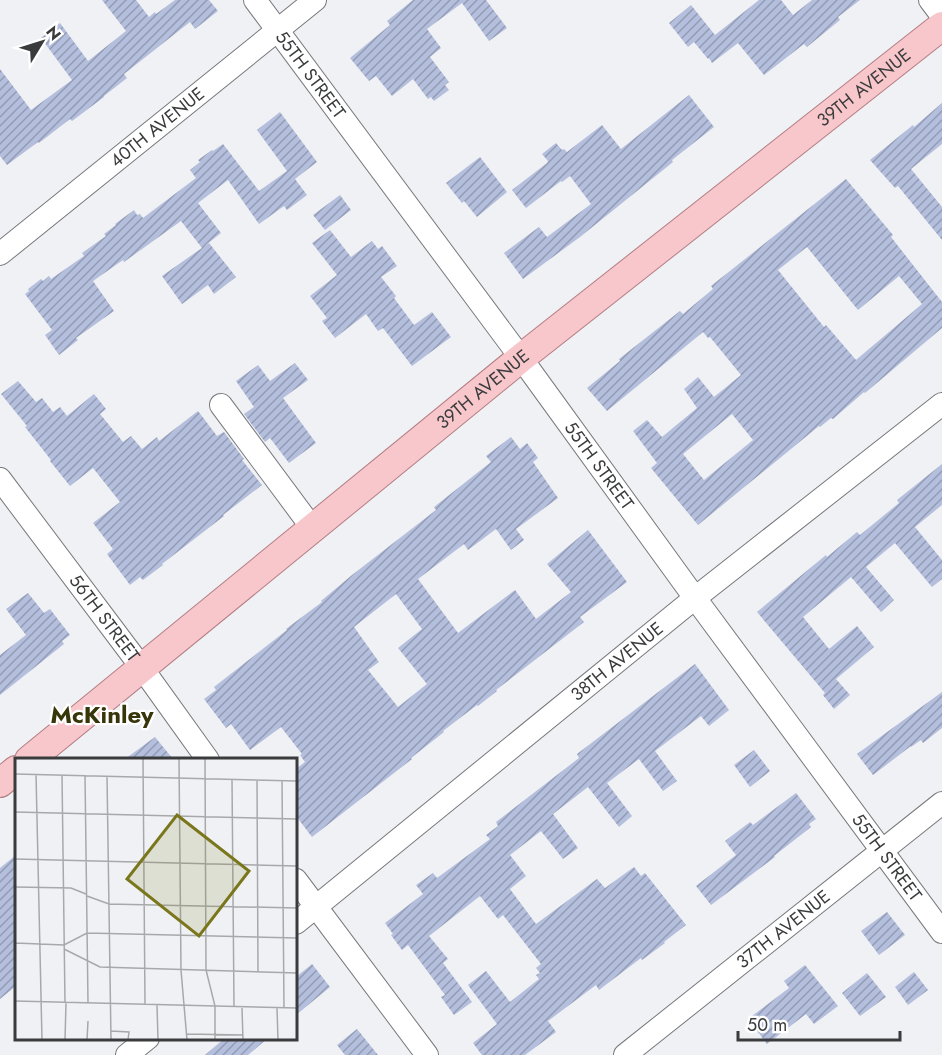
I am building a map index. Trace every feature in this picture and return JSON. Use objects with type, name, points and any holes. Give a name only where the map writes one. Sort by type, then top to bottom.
[{"type":"main road","name":"39TH AVENUE","points":[[31,758],[521,358],[942,26]]},
{"type":"main road","points":[[0,783],[15,771]]},
{"type":"street","name":"55TH STREET","points":[[255,0],[942,932]]},
{"type":"street","name":"40TH AVENUE","points":[[0,254],[315,0]]},
{"type":"street","points":[[930,0],[942,16]]},
{"type":"street","name":"38TH AVENUE","points":[[297,922],[695,598],[942,404]]},
{"type":"street","points":[[221,405],[312,529]]},
{"type":"street","name":"56TH STREET","points":[[0,479],[207,758]]},
{"type":"street","name":"37TH AVENUE","points":[[625,1055],[942,803]]},
{"type":"street","points":[[297,881],[427,1055]]},
{"type":"street","points":[[128,1055],[146,1040]]},
{"type":"building","points":[[102,0],[136,0],[149,17],[175,0],[209,0],[218,11],[195,29],[190,22],[124,74],[127,78],[104,97],[7,165],[0,156],[0,69],[31,110],[72,80],[41,38],[60,23],[88,61],[126,31]]},
{"type":"building","points":[[413,0],[486,0],[507,28],[489,41],[462,3],[427,29],[441,48],[430,57],[449,82],[445,85],[449,90],[434,101],[431,97],[428,99],[413,79],[392,96],[376,76],[369,81],[350,58],[390,25],[387,21]]},
{"type":"building","points":[[759,0],[781,0],[793,15],[812,0],[860,0],[838,17],[840,20],[807,47],[804,44],[764,75],[738,43],[712,63],[694,42],[688,47],[669,23],[691,5],[715,35]]},
{"type":"building","points":[[689,95],[714,127],[580,237],[523,279],[504,253],[539,227],[547,237],[591,204],[570,176],[526,208],[512,190],[547,163],[548,161],[542,154],[556,143],[567,152],[602,125],[621,149]]},
{"type":"building","points":[[942,103],[942,144],[911,169],[942,207],[942,240],[898,186],[895,188],[870,160]]},
{"type":"building","points":[[280,112],[317,162],[295,179],[307,195],[287,210],[284,206],[259,224],[228,180],[198,203],[221,233],[202,248],[181,221],[93,281],[114,311],[76,338],[78,340],[59,355],[45,335],[52,330],[25,294],[29,291],[28,289],[41,279],[43,281],[49,276],[51,279],[84,256],[82,253],[106,236],[104,234],[134,210],[143,218],[196,178],[190,170],[200,162],[198,160],[223,144],[259,191],[287,171],[257,130]]},
{"type":"building","points":[[480,157],[507,192],[477,217],[446,183]]},
{"type":"building","points":[[846,179],[893,235],[891,237],[942,302],[942,328],[833,419],[819,426],[698,525],[651,468],[657,463],[633,431],[647,420],[662,437],[697,408],[684,389],[698,377],[714,397],[741,375],[710,337],[708,338],[703,332],[607,411],[587,388],[620,361],[619,359],[680,311],[683,314],[713,289],[711,286]],"holes":[[[807,247],[858,310],[899,276],[922,304],[856,360],[826,325],[824,327],[778,270]],[[732,414],[753,440],[704,480],[683,454]]]},
{"type":"building","points":[[340,195],[351,210],[325,230],[313,215]]},
{"type":"building","points":[[330,230],[351,257],[372,241],[378,249],[382,246],[397,266],[381,277],[414,325],[432,312],[451,337],[412,366],[383,328],[378,331],[366,314],[335,338],[322,321],[327,318],[310,296],[337,275],[312,243]]},
{"type":"building","points":[[209,243],[236,277],[214,294],[208,285],[182,304],[162,276]]},
{"type":"building","points":[[295,363],[308,380],[283,398],[316,443],[289,463],[270,438],[265,442],[244,414],[254,407],[236,381],[258,365],[270,381]]},
{"type":"building","points":[[18,381],[36,402],[42,398],[53,412],[60,407],[67,416],[94,394],[106,409],[100,414],[123,442],[131,436],[142,449],[157,437],[159,441],[198,411],[217,436],[224,432],[262,485],[163,565],[143,580],[140,577],[130,585],[107,554],[113,549],[93,523],[120,502],[93,468],[70,486],[1,394]]},
{"type":"building","points":[[511,437],[520,449],[527,443],[538,458],[533,462],[558,498],[516,529],[524,540],[511,550],[496,529],[468,550],[464,544],[418,579],[458,633],[515,590],[536,619],[571,592],[547,564],[588,530],[627,582],[580,617],[584,622],[443,731],[412,759],[312,837],[297,817],[297,768],[305,762],[300,755],[302,754],[281,727],[250,750],[231,724],[226,728],[204,699],[216,690],[214,687],[436,510],[434,507],[491,462],[486,456]],"holes":[[[396,594],[422,629],[398,648],[427,684],[398,707],[368,670],[379,662],[354,627]]]},
{"type":"building","points":[[942,464],[942,505],[915,527],[942,560],[942,579],[932,587],[895,543],[866,567],[894,600],[881,612],[851,577],[803,617],[829,649],[857,626],[874,647],[836,679],[850,695],[834,709],[823,695],[825,693],[757,612],[826,555],[827,557],[857,532],[860,535],[899,503],[897,500]]},
{"type":"building","points":[[28,593],[44,613],[50,609],[70,635],[62,641],[64,644],[0,695],[0,655],[26,635],[6,609]]},
{"type":"building","points":[[695,664],[729,710],[709,726],[701,716],[655,751],[677,781],[663,791],[639,759],[607,783],[632,816],[619,827],[588,787],[553,814],[578,848],[563,859],[541,831],[510,855],[526,876],[510,889],[536,924],[597,879],[605,888],[634,867],[641,876],[645,873],[686,925],[665,943],[599,990],[596,985],[548,1021],[556,1032],[525,1055],[482,1055],[473,1043],[497,1024],[468,985],[486,971],[510,1002],[539,979],[536,975],[540,973],[536,968],[541,964],[503,915],[498,919],[480,896],[429,936],[448,959],[443,963],[472,1002],[454,1015],[441,997],[445,995],[408,945],[402,950],[385,923],[423,894],[416,885],[433,873],[437,878],[490,839],[486,835],[498,826],[496,822],[579,758],[577,754]]},
{"type":"building","points":[[942,692],[942,728],[923,743],[921,740],[911,746],[873,775],[857,754]]},
{"type":"building","points":[[155,737],[172,758],[126,758]]},
{"type":"building","points":[[754,750],[770,771],[750,787],[734,765]]},
{"type":"building","points":[[796,793],[816,819],[809,824],[811,827],[711,905],[696,886],[736,855],[725,841],[750,822],[753,825]]},
{"type":"building","points":[[15,856],[15,987],[0,999],[0,868]]},
{"type":"building","points":[[887,912],[905,935],[879,955],[861,931]]},
{"type":"building","points":[[312,964],[330,987],[297,1014],[297,976]]},
{"type":"building","points":[[805,965],[838,1006],[814,1024],[806,1014],[767,1044],[748,1019],[789,988],[784,981]]},
{"type":"building","points":[[914,972],[928,990],[908,1005],[895,987]]},
{"type":"building","points":[[867,973],[886,997],[860,1016],[842,993]]},
{"type":"building","points":[[357,1029],[378,1055],[345,1055],[337,1045]]},
{"type":"building","points":[[223,1040],[266,1040],[248,1055],[205,1055]]},
{"type":"district","name":"McKinley","points":[[102,715]]}]
